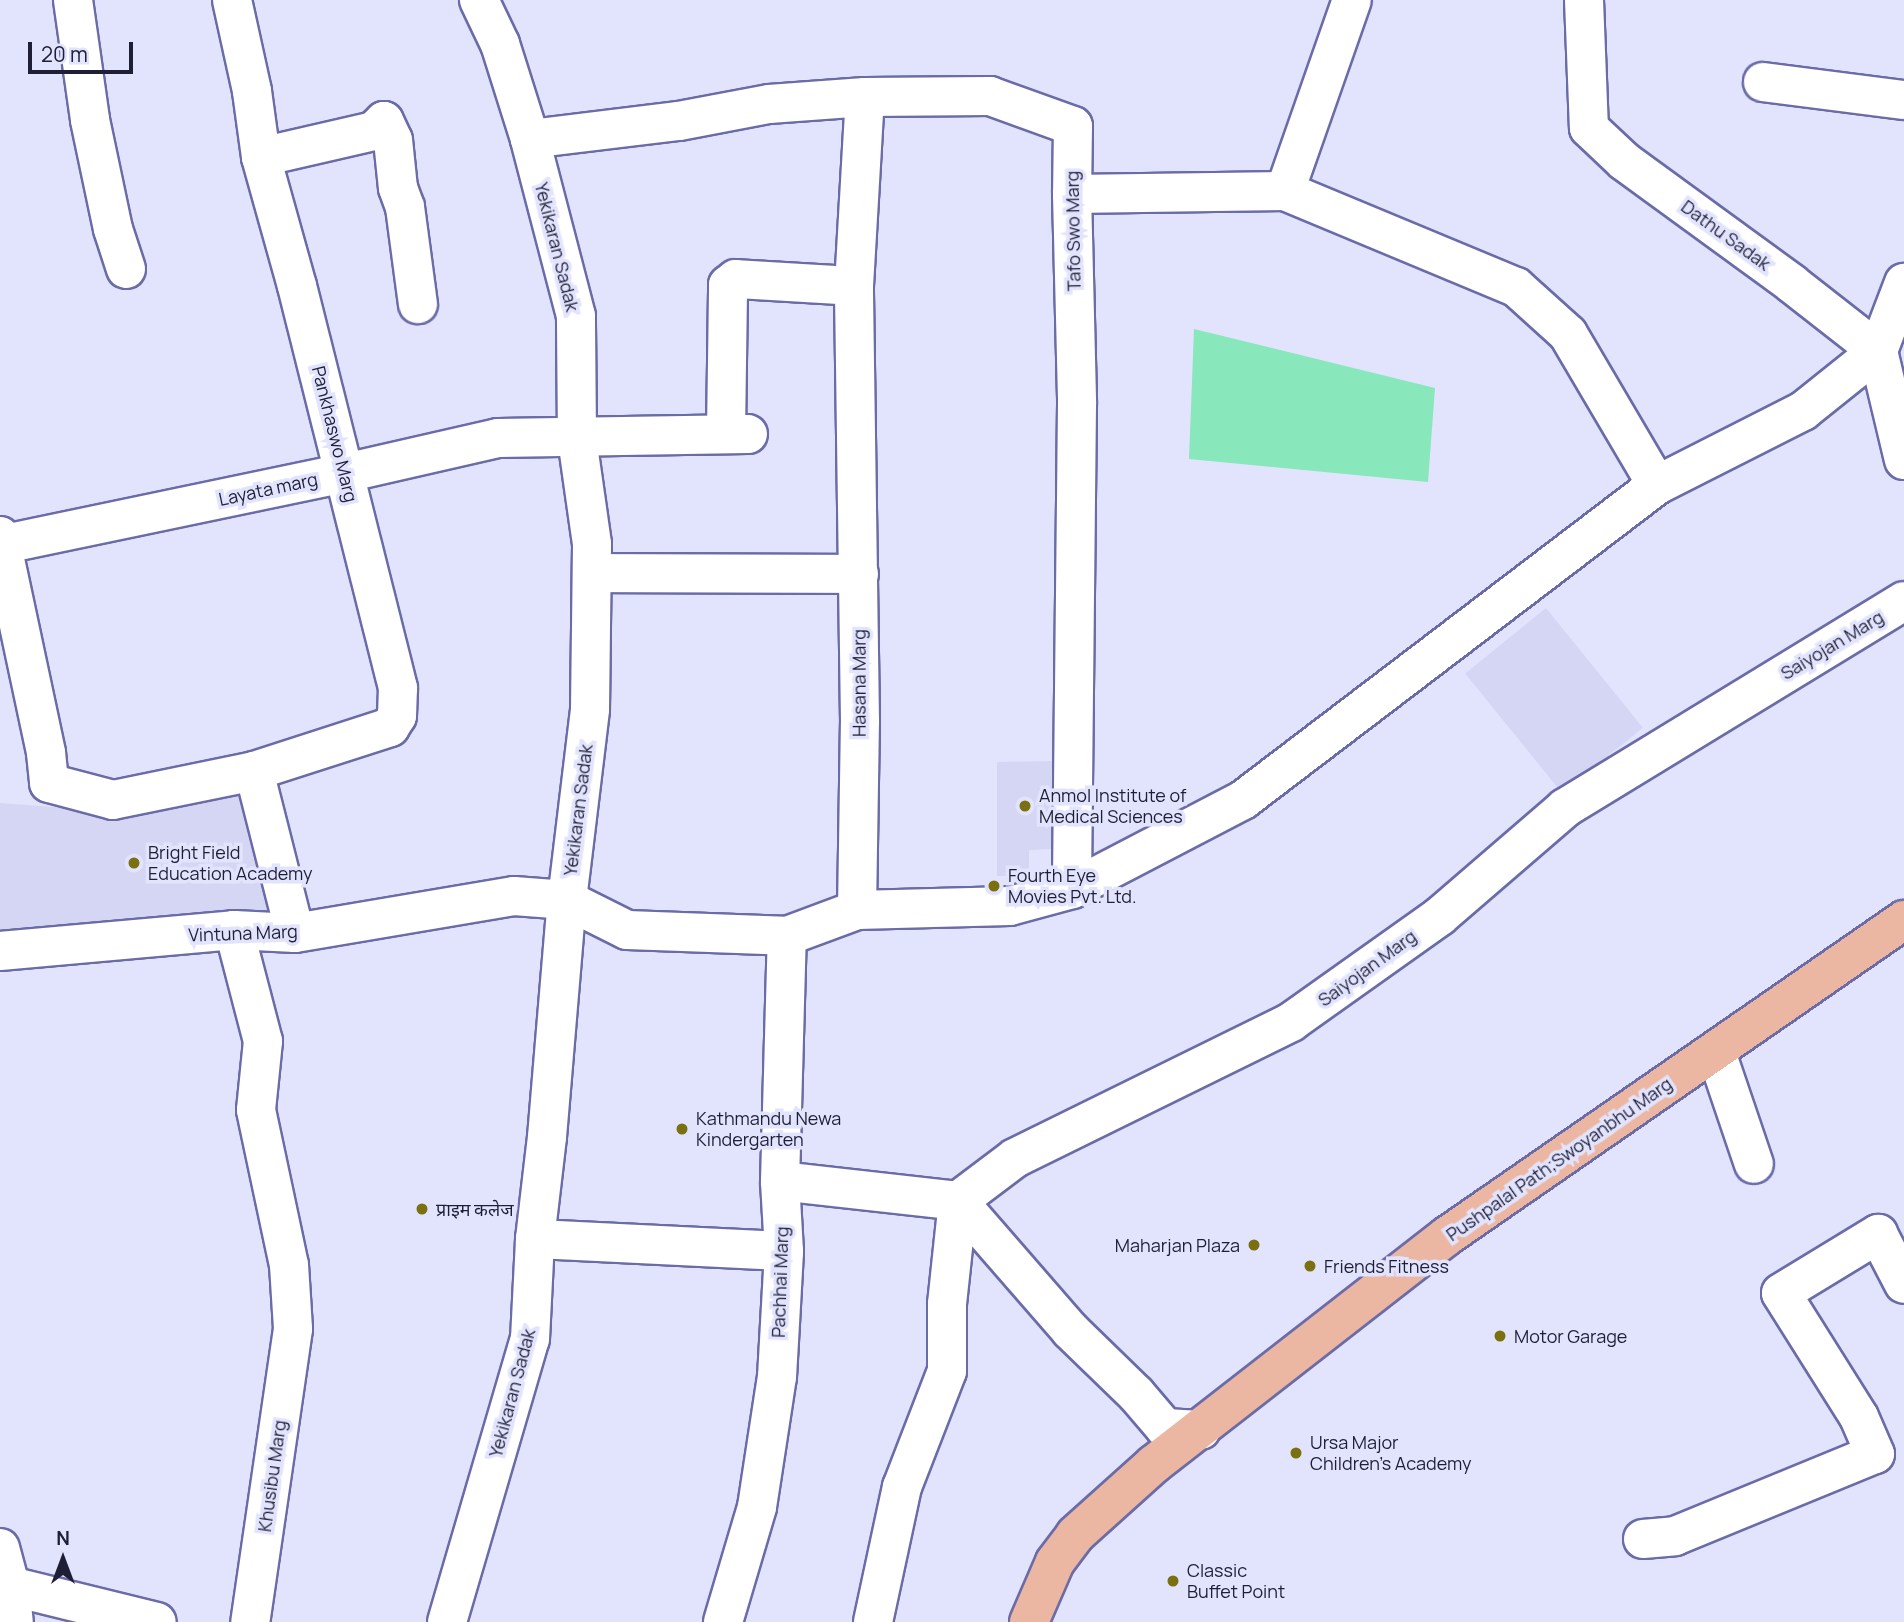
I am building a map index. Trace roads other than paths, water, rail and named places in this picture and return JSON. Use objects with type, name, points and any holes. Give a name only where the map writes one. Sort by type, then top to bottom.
[{"type":"main road","name":"Pushpalal Path;Swoyanbhu Marg","points":[[1028,1622],[1055,1562],[1075,1535],[1154,1464],[1447,1236],[1904,920]]},
{"type":"street","points":[[73,0],[90,120],[113,229],[126,269]]},
{"type":"street","name":"Pankhaswo Marg","points":[[1,542],[46,753],[49,783],[113,800],[254,771],[390,727],[397,716],[398,688],[345,473],[261,157],[253,91],[232,0]]},
{"type":"street","name":"Yekikaran Sadak","points":[[447,1622],[530,1339],[535,1240],[547,1138],[567,900],[590,709],[592,544],[577,438],[576,316],[530,139],[500,44],[478,0]]},
{"type":"street","points":[[1284,191],[1352,0]]},
{"type":"street","name":"Dathu Sadak","points":[[1584,0],[1589,128],[1624,161],[1878,351]]},
{"type":"street","points":[[1763,82],[1904,100]]},
{"type":"street","name":"Tafo Swo Marg","points":[[530,139],[679,121],[769,104],[865,97],[990,96],[1073,126],[1077,404],[1072,889]]},
{"type":"street","name":"Hasana Marg","points":[[858,910],[859,574],[854,286],[865,97]]},
{"type":"street","points":[[261,157],[374,131],[383,121],[393,140],[398,188],[405,206],[418,304]]},
{"type":"street","points":[[1072,194],[1284,191],[1516,287],[1568,334],[1657,485]]},
{"type":"street","name":"Layata marg","points":[[1,542],[345,473],[498,438],[737,434],[728,285],[736,279],[854,286]]},
{"type":"street","points":[[567,900],[627,930],[787,936],[858,910],[1010,906],[1072,889],[1243,800],[1657,485],[1803,411],[1878,351],[1904,283]]},
{"type":"street","points":[[1878,351],[1897,409],[1904,460]]},
{"type":"street","points":[[592,573],[859,574]]},
{"type":"street","name":"Saiyojan Marg","points":[[958,1201],[1015,1158],[1291,1022],[1440,916],[1565,808],[1904,601]]},
{"type":"street","points":[[254,771],[295,933]]},
{"type":"street","name":"Vintuna Marg","points":[[0,951],[234,930],[295,933],[514,896],[567,900]]},
{"type":"street","name":"Khusibu Marg","points":[[234,930],[263,1041],[256,1110],[289,1265],[293,1329],[250,1622]]},
{"type":"street","name":"Pachhai Marg","points":[[723,1622],[757,1507],[777,1377],[784,1251],[780,1181],[787,936]]},
{"type":"street","points":[[1716,1052],[1754,1164]]},
{"type":"street","points":[[780,1181],[958,1201],[1070,1330],[1136,1394],[1165,1428],[1201,1430]]},
{"type":"street","points":[[873,1622],[902,1487],[947,1371],[947,1304],[958,1201]]},
{"type":"street","points":[[1643,1539],[1675,1536],[1875,1454],[1859,1417],[1782,1293],[1878,1234],[1904,1284]]},
{"type":"street","points":[[535,1240],[784,1251]]},
{"type":"street","points":[[0,1548],[12,1604],[157,1622]]},
{"type":"place","name":"Anmol Institute of Medical Sciences","points":[[1025,806]]},
{"type":"place","name":"Bright Field Education Academy","points":[[134,863]]},
{"type":"place","name":"Fourth Eye Movies Pvt. Ltd.","points":[[994,886]]},
{"type":"place","name":"Kathmandu Newa Kindergarten","points":[[682,1129]]},
{"type":"place","name":"प्राइम कलेज","points":[[422,1209]]},
{"type":"place","name":"Maharjan Plaza","points":[[1254,1245]]},
{"type":"place","name":"Friends Fitness","points":[[1310,1266]]},
{"type":"place","name":"Motor Garage","points":[[1500,1336]]},
{"type":"place","name":"Ursa Major Children's Academy","points":[[1296,1453]]},
{"type":"place","name":"Classic Buffet Point","points":[[1173,1581]]}]
